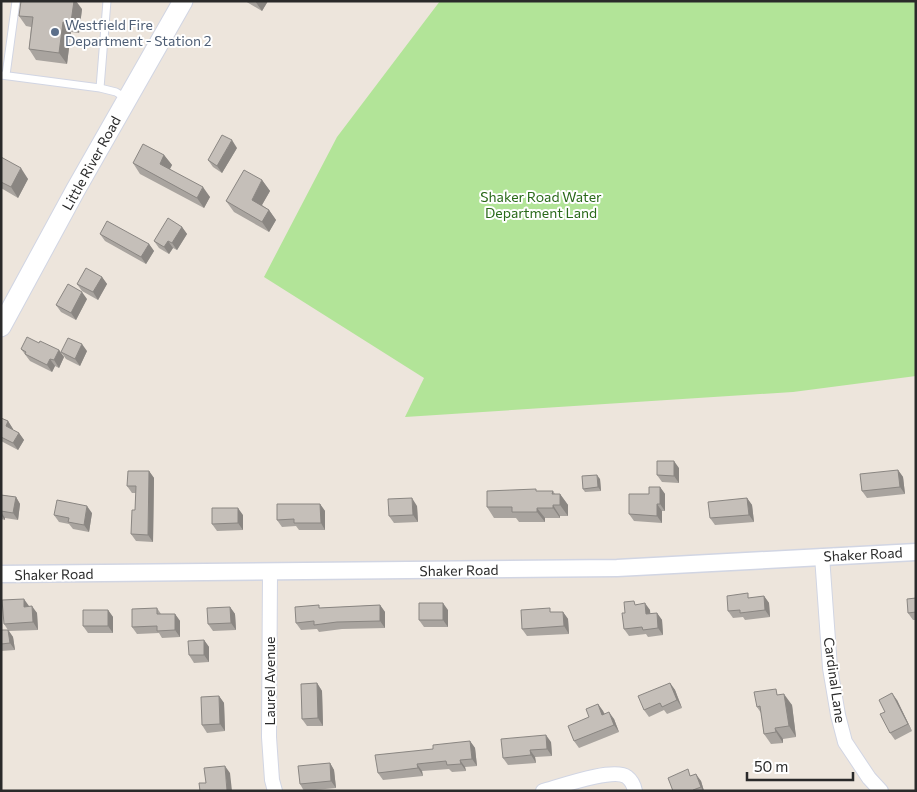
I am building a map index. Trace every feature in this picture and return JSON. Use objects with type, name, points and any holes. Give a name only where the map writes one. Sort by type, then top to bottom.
[{"type":"main road","name":"Little River Road","points":[[1,327],[183,1]]},
{"type":"street","name":"Shaker Road","points":[[1,574],[617,568],[916,552]]},
{"type":"street","name":"Cardinal Lane","points":[[822,556],[830,668],[838,715],[845,742],[869,778],[881,791]]},
{"type":"street","name":"Laurel Avenue","points":[[270,572],[269,737],[272,780],[275,791]]},
{"type":"street","points":[[544,791],[603,774],[620,774],[628,778],[635,791]]},
{"type":"lane","points":[[16,1],[3,75],[100,88],[116,92],[127,99]]},
{"type":"lane","points":[[100,88],[107,1]]},
{"type":"green space","name":"Shaker Road Water Department Land","points":[[440,1],[916,1],[916,376],[793,392],[405,417],[424,378],[264,277],[337,137]]},
{"type":"building","name":"Westfield Fire Department - Station 2","points":[[21,1],[74,1],[71,22],[63,22],[59,53],[29,49],[33,17],[19,16]]},
{"type":"building","points":[[222,135],[232,140],[217,166],[208,160]]},
{"type":"building","points":[[143,144],[164,155],[160,164],[203,187],[197,198],[133,163]]},
{"type":"building","points":[[1,157],[21,168],[11,187],[1,182]]},
{"type":"building","points":[[244,170],[262,180],[252,200],[269,210],[262,222],[226,201]]},
{"type":"building","points":[[168,218],[182,227],[172,243],[168,241],[164,247],[154,241]]},
{"type":"building","points":[[107,221],[149,244],[141,257],[100,234]]},
{"type":"building","points":[[86,268],[102,277],[93,292],[77,284]]},
{"type":"building","points":[[68,284],[82,292],[71,313],[56,305]]},
{"type":"building","points":[[27,337],[59,350],[54,360],[50,359],[47,365],[25,354],[26,352],[21,349]]},
{"type":"building","points":[[68,338],[82,344],[75,359],[61,352]]},
{"type":"building","points":[[1,418],[8,421],[6,426],[19,433],[13,443],[1,437]]},
{"type":"building","points":[[657,461],[674,461],[674,476],[657,475]]},
{"type":"building","points":[[898,470],[900,487],[862,491],[860,474]]},
{"type":"building","points":[[128,471],[149,471],[148,535],[131,534],[136,486],[127,486]]},
{"type":"building","points":[[597,475],[598,487],[583,489],[582,476]]},
{"type":"building","points":[[649,487],[660,487],[660,504],[657,504],[657,516],[629,514],[629,494],[649,494]]},
{"type":"building","points":[[536,489],[536,491],[553,491],[552,494],[560,494],[560,505],[553,505],[553,508],[537,508],[537,512],[512,512],[512,507],[487,507],[487,491]]},
{"type":"building","points":[[1,495],[16,497],[13,513],[1,511]]},
{"type":"building","points":[[412,498],[413,515],[389,516],[388,499]]},
{"type":"building","points":[[747,498],[749,515],[710,518],[708,502]]},
{"type":"building","points":[[57,500],[87,506],[84,525],[68,522],[69,518],[54,515]]},
{"type":"building","points":[[277,504],[320,504],[321,523],[294,523],[294,519],[277,520]]},
{"type":"building","points":[[212,508],[238,508],[238,523],[212,524]]},
{"type":"building","points":[[748,593],[748,598],[764,596],[765,610],[740,613],[740,610],[728,611],[727,596]]},
{"type":"building","points":[[916,598],[916,612],[908,613],[907,599]]},
{"type":"building","points":[[24,599],[24,607],[32,606],[33,622],[4,624],[2,600]]},
{"type":"building","points":[[634,601],[635,605],[645,603],[646,614],[657,613],[658,628],[643,630],[642,627],[624,629],[622,613],[625,613],[624,602]]},
{"type":"building","points":[[419,603],[443,603],[443,620],[419,620]]},
{"type":"building","points":[[319,605],[319,608],[380,605],[380,621],[337,622],[314,625],[314,621],[296,623],[295,607]]},
{"type":"building","points":[[230,607],[231,623],[208,624],[207,608]]},
{"type":"building","points":[[157,608],[157,614],[175,614],[175,630],[157,631],[157,626],[132,627],[132,609]]},
{"type":"building","points":[[550,608],[550,612],[563,612],[564,626],[522,629],[521,610]]},
{"type":"building","points":[[83,610],[108,610],[108,626],[83,626]]},
{"type":"building","points":[[1,630],[8,630],[10,643],[1,644]]},
{"type":"building","points":[[204,640],[204,655],[189,655],[188,641]]},
{"type":"building","points":[[317,683],[318,718],[302,719],[301,684]]},
{"type":"building","points":[[670,683],[677,700],[662,707],[660,703],[644,710],[638,696]]},
{"type":"building","points":[[776,689],[777,695],[784,694],[789,726],[775,728],[776,732],[764,734],[760,706],[757,707],[754,692]]},
{"type":"building","points":[[892,693],[908,724],[890,733],[880,714],[885,712],[879,700]]},
{"type":"building","points":[[219,696],[220,724],[202,725],[201,697]]},
{"type":"building","points":[[598,704],[602,715],[609,712],[614,725],[574,741],[568,726],[589,717],[586,709]]},
{"type":"building","points":[[546,735],[547,749],[530,750],[531,755],[503,758],[501,739]]},
{"type":"building","points":[[470,741],[472,759],[460,760],[461,764],[447,765],[446,761],[417,764],[418,768],[378,773],[375,755],[433,749],[433,745]]},
{"type":"building","points":[[330,763],[331,781],[300,784],[298,766]]},
{"type":"building","points":[[225,766],[227,791],[200,791],[199,783],[206,783],[204,768]]},
{"type":"building","points":[[688,769],[690,776],[696,774],[701,787],[694,791],[673,791],[668,778]]},
{"type":"place","name":"Westfield Fire Department - Station 2","points":[[55,32]]}]
